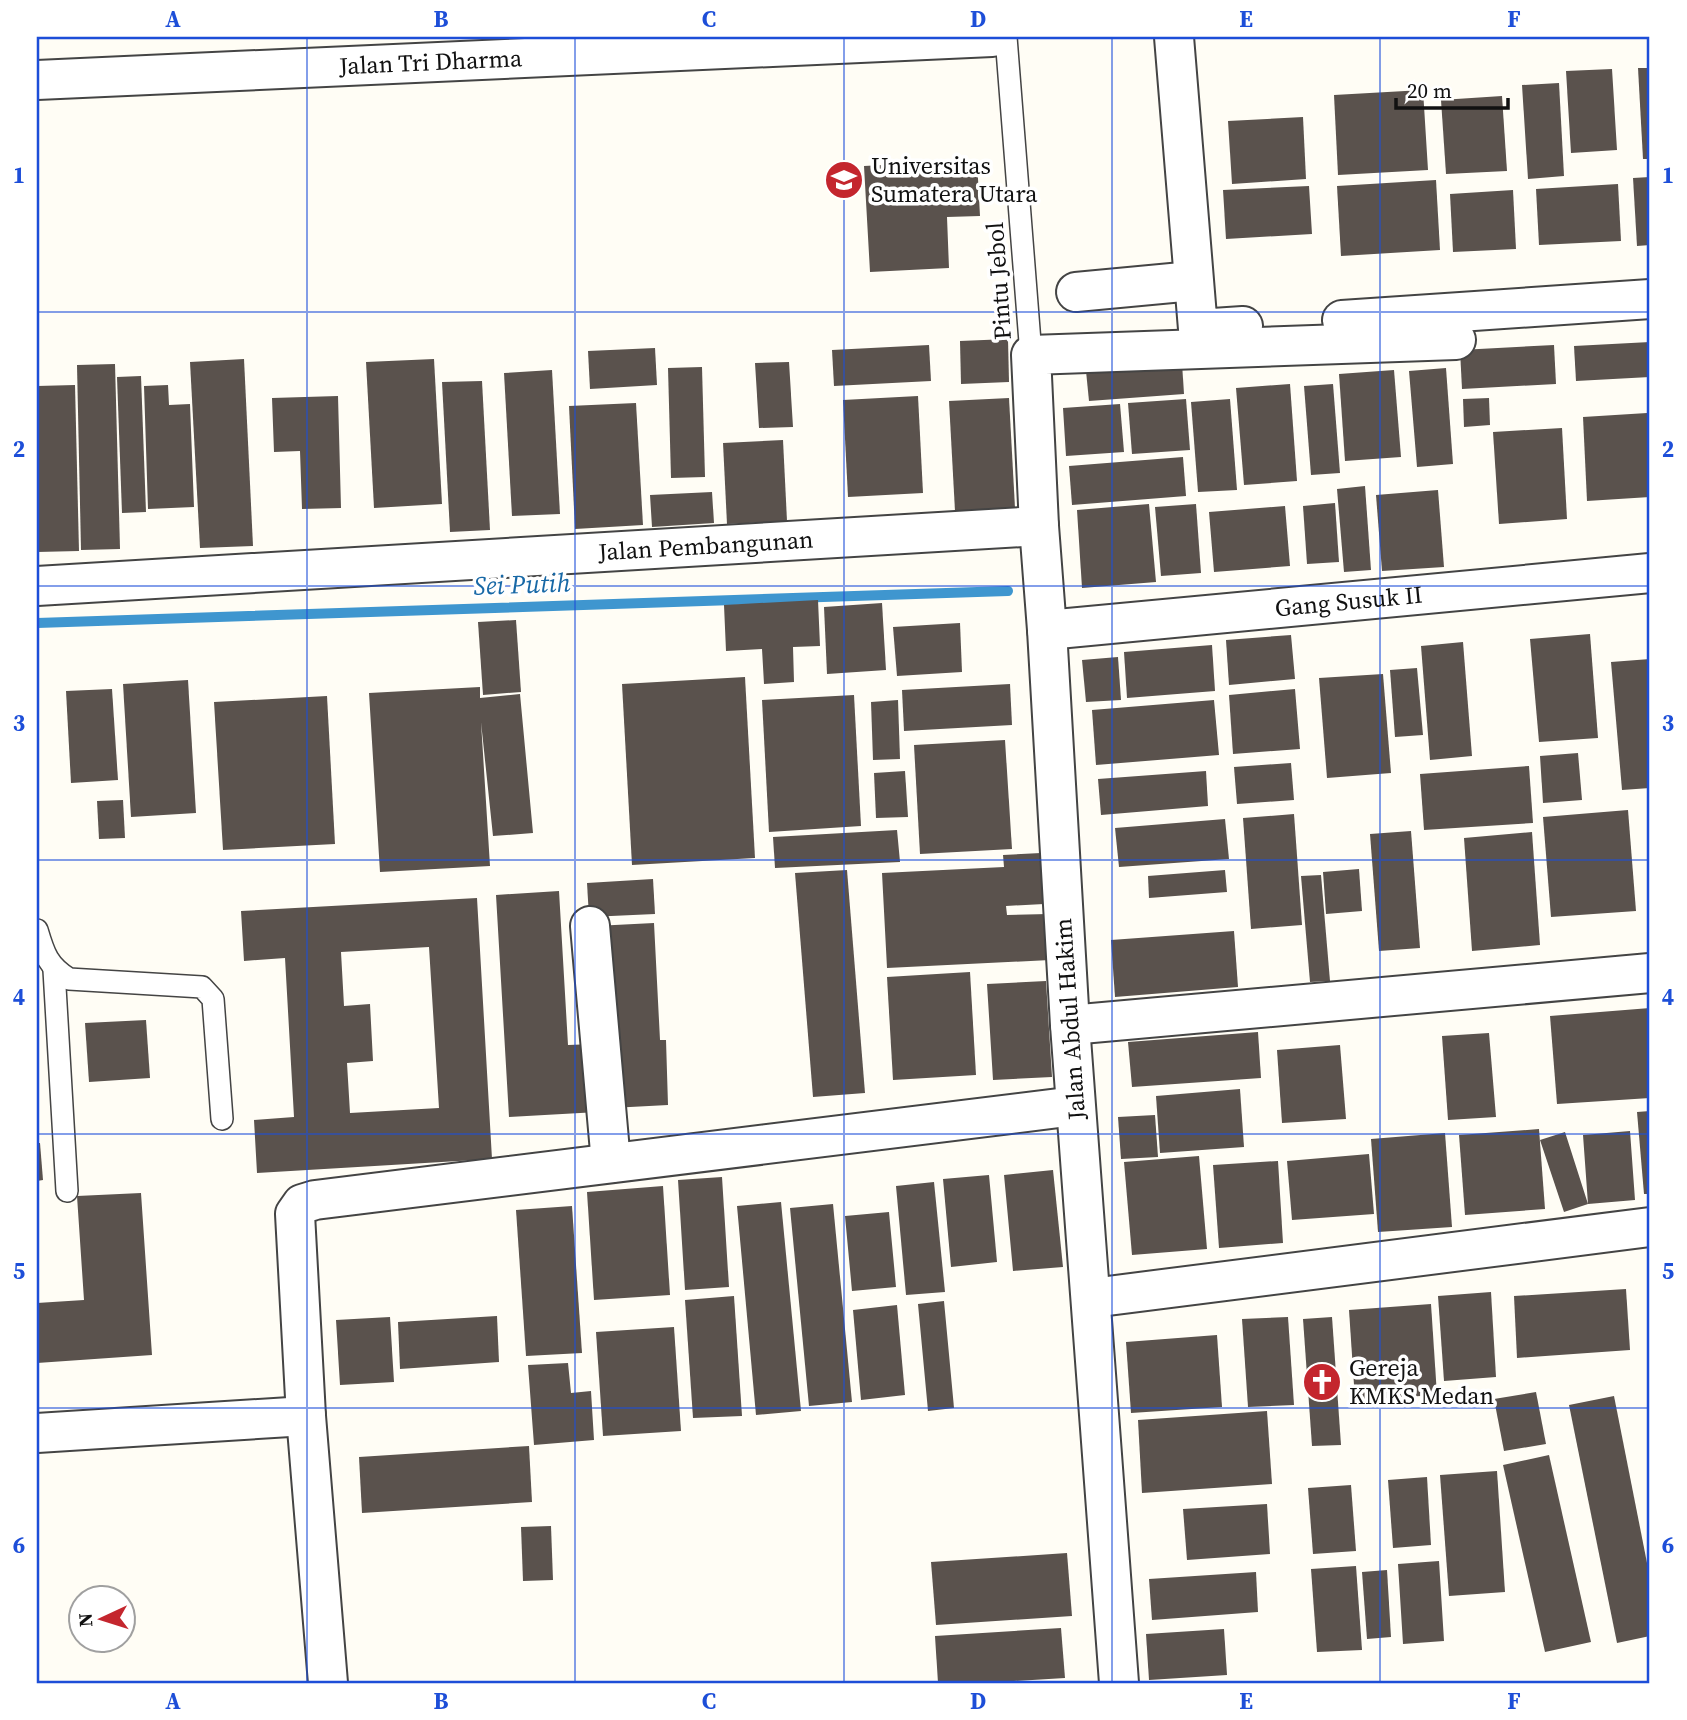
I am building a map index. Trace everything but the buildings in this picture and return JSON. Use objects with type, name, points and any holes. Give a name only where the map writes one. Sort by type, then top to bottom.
[{"type":"street","name":"Jalan Tri Dharma","points":[[37,80],[992,37]]},
{"type":"street","points":[[1174,37],[1198,329],[1650,299]]},
{"type":"street","points":[[1076,292],[1193,281]]},
{"type":"street","points":[[1031,355],[1456,340]]},
{"type":"street","name":"Jalan Abdul Hakim","points":[[1031,355],[1070,1025],[1119,1683]]},
{"type":"street","name":"Jalan Pembangunan","points":[[37,586],[1039,526]]},
{"type":"street","name":"Gang Susuk II","points":[[1047,630],[1650,573]]},
{"type":"street","points":[[590,926],[611,1163]]},
{"type":"street","points":[[1070,1025],[1650,972]]},
{"type":"street","points":[[328,1683],[306,1416],[295,1214],[302,1204],[315,1200],[1076,1106]]},
{"type":"street","points":[[1092,1298],[1650,1227]]},
{"type":"street","points":[[37,1433],[306,1416]]},
{"type":"lane","name":"Pintu Jebol","points":[[1006,37],[1031,355]]},
{"type":"lane","points":[[37,930],[43,951],[54,970],[67,1191]]},
{"type":"lane","points":[[54,970],[69,979],[202,987],[213,999],[222,1119]]},
{"type":"waterway","name":"Sei Putih","points":[[37,623],[1008,591]]},
{"type":"place","name":"Universitas Sumatera Utara","points":[[844,180]]},
{"type":"place","name":"Gereja KMKS Medan","points":[[1322,1382]]}]
